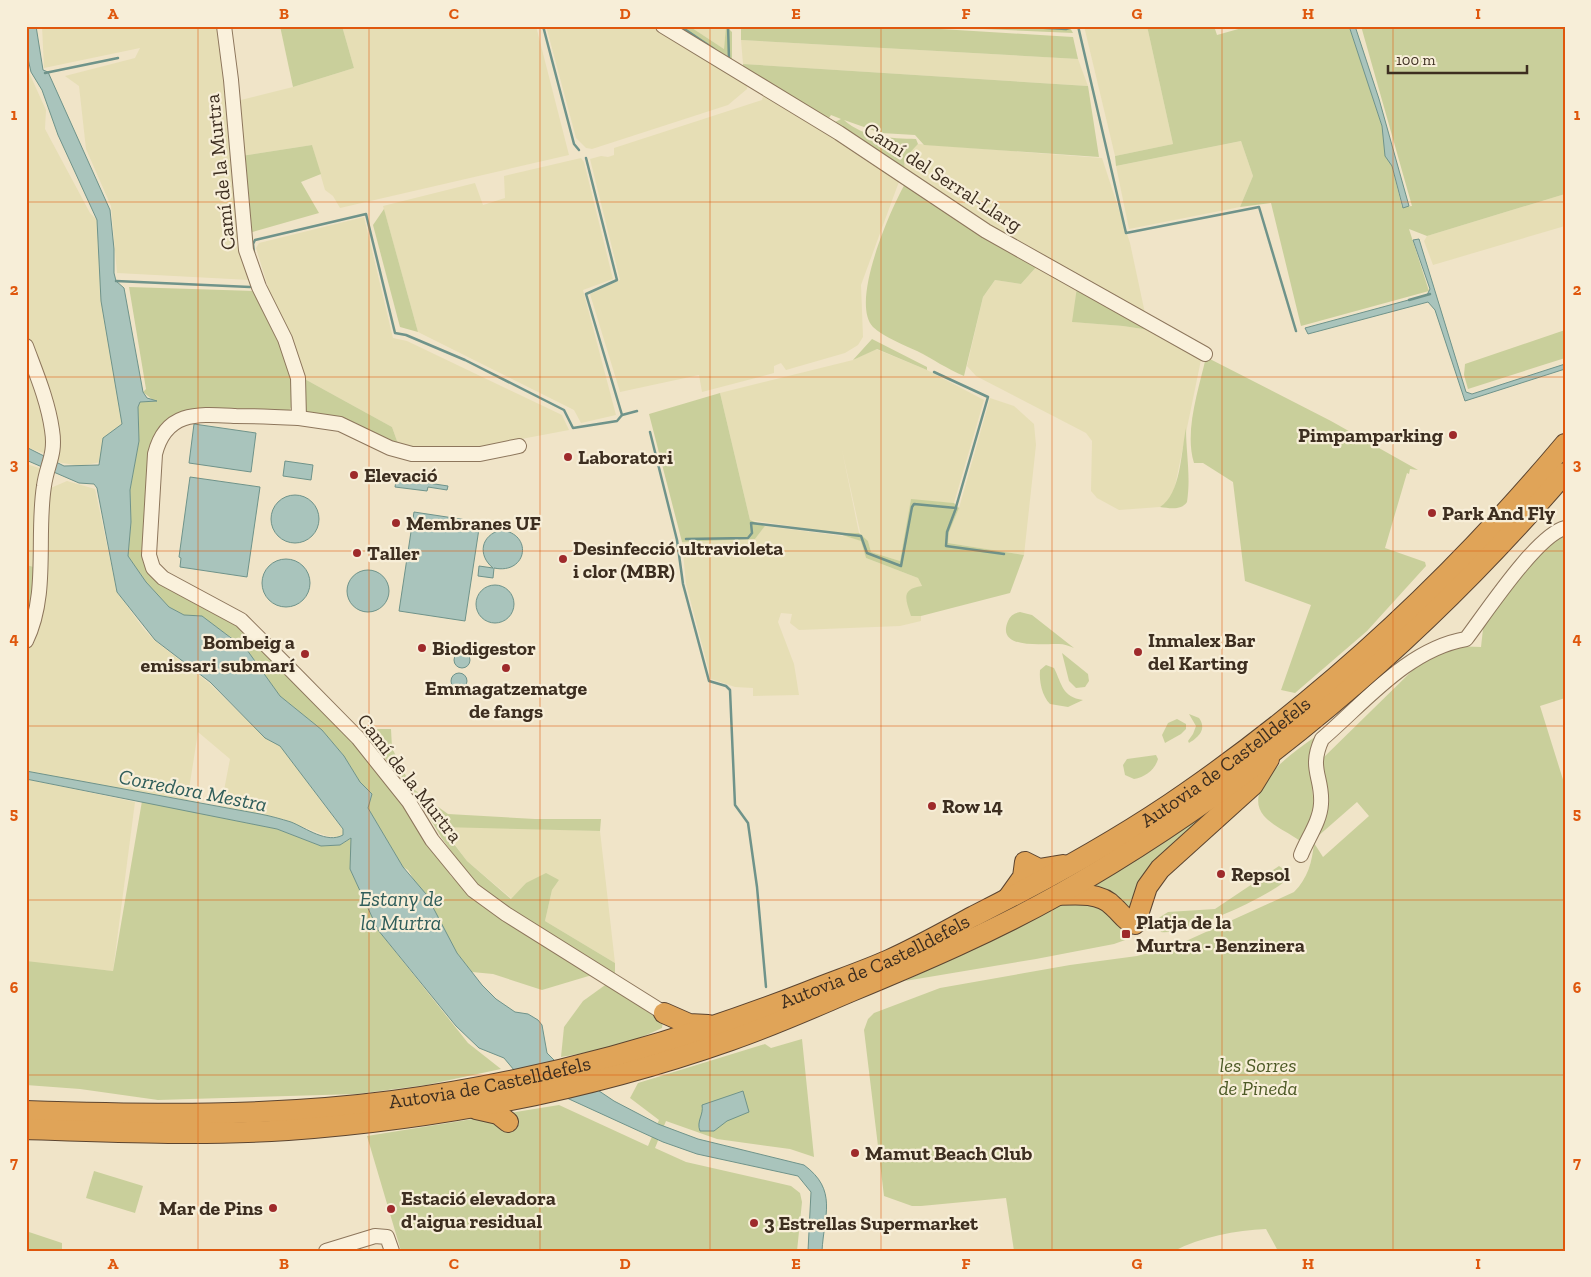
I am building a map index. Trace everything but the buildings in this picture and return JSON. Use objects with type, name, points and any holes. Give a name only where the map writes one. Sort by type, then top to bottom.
[{"type":"highway","name":"Autovia de Castelldefels","points":[[26,1129],[168,1134],[235,1132],[335,1125],[453,1110],[529,1090],[577,1067],[728,1022],[888,960],[1007,900],[1122,835],[1187,792],[1279,723],[1344,668],[1465,553],[1565,444]]},
{"type":"highway","name":"Autovia de Castelldefels","points":[[26,1111],[194,1114],[283,1112],[395,1100],[529,1090],[598,1080],[680,1057],[790,1017],[950,949],[1057,895],[1171,826],[1276,749],[1409,635],[1458,589],[1511,534],[1565,473]]},
{"type":"highway","points":[[1511,534],[1565,496]]},
{"type":"highway","points":[[1057,895],[1082,894],[1096,896],[1113,905],[1127,922],[1135,924],[1147,887],[1160,869],[1253,785],[1276,749]]},
{"type":"highway","points":[[664,1013],[695,1025],[728,1022]]},
{"type":"highway","points":[[639,1048],[665,1033],[668,1024],[664,1013]]},
{"type":"highway","points":[[26,1099],[194,1114]]},
{"type":"street","name":"Camí de la Murtra","points":[[224,26],[231,80],[246,250],[259,287],[284,338],[298,378],[298,418],[196,414],[177,421],[164,431],[158,440],[154,462],[148,555],[152,568],[163,578],[241,620],[286,665],[358,738],[409,802],[432,840],[473,890],[506,914],[664,1013]]},
{"type":"street","name":"Camí del Serral-Llarg","points":[[664,26],[839,133],[986,231],[1205,354]]},
{"type":"street","points":[[26,346],[42,388],[53,430],[51,463],[44,484],[39,587],[33,628],[26,641]]},
{"type":"street","points":[[298,418],[340,424],[390,448],[412,454],[480,454],[519,446]]},
{"type":"street","points":[[1302,855],[1317,820],[1321,804],[1315,755],[1322,739],[1411,663],[1448,642],[1466,639],[1492,603],[1547,538],[1565,528]]},
{"type":"street","points":[[326,1251],[375,1236],[387,1237],[392,1251]]},
{"type":"shaded area","points":[[42,26],[220,26],[250,280],[117,273],[111,206],[86,149],[79,86],[65,76],[135,58],[140,48],[44,68]]},
{"type":"shaded area","points":[[342,26],[536,26],[569,155],[340,208],[333,196],[325,190],[312,145],[241,156],[237,101],[293,87],[354,68]]},
{"type":"shaded area","points":[[546,26],[660,26],[748,83],[747,89],[728,105],[592,149],[586,148],[576,138]]},
{"type":"shaded area","points":[[689,26],[726,26],[724,49]]},
{"type":"shaded area","points":[[1084,26],[1147,26],[1173,144],[1115,156]]},
{"type":"shaded area","points":[[741,40],[1078,59],[1088,86],[743,64]]},
{"type":"shaded area","points":[[26,66],[46,110],[45,129],[90,213],[97,220],[101,301],[122,424],[103,438],[101,462],[81,466],[56,462],[35,359],[26,337]]},
{"type":"shaded area","points":[[764,92],[900,179],[861,285],[863,337],[858,345],[845,353],[786,370],[781,363],[774,366],[774,373],[702,392],[699,375],[620,392],[590,294],[620,280],[590,159],[614,155],[614,148],[762,100]]},
{"type":"shaded area","points":[[1241,141],[1253,176],[1240,207],[1129,229],[1116,166]]},
{"type":"shaded area","points":[[918,144],[1102,158],[1130,243],[1146,318],[1026,251],[905,172],[904,159]]},
{"type":"shaded area","points":[[581,158],[584,162],[613,279],[583,290],[616,415],[581,423],[574,410],[418,332],[383,206],[475,183],[483,205],[505,198],[504,176]]},
{"type":"shaded area","points":[[1565,194],[1565,226],[1433,265],[1424,241],[1427,236]]},
{"type":"shaded area","points":[[364,217],[393,338],[407,341],[562,415],[569,430],[468,449],[403,448],[397,441],[392,427],[301,377],[265,289],[268,287],[256,248],[259,243]]},
{"type":"shaded area","points":[[1038,265],[1077,287],[1073,322],[1156,331],[1202,355],[1174,491],[1167,503],[1160,507],[1119,510],[1097,498],[1091,491],[1092,441],[1086,433],[976,376],[967,366],[983,297],[995,280],[1021,284]]},
{"type":"shaded area","points":[[876,349],[927,370],[984,400],[954,503],[911,500],[900,561],[871,552],[868,541],[861,536],[842,450],[859,533],[836,533],[750,520],[720,393],[853,360]]},
{"type":"shaded area","points":[[26,350],[39,384],[49,455],[26,447]]},
{"type":"shaded area","points":[[990,398],[1014,406],[1034,424],[1036,445],[1024,555],[948,543],[949,532],[959,508]]},
{"type":"shaded area","points":[[26,464],[43,469],[34,567],[26,565]]},
{"type":"shaded area","points":[[67,481],[95,489],[117,592],[143,628],[154,640],[209,683],[265,738],[280,746],[343,830],[343,835],[338,837],[327,836],[279,818],[221,806],[230,759],[198,732],[187,802],[26,771],[26,657],[34,634],[46,490]]},
{"type":"shaded area","points":[[765,526],[850,537],[862,541],[866,558],[918,578],[922,586],[911,615],[921,616],[921,621],[900,626],[799,630],[790,623],[792,614],[781,613],[778,622],[794,664],[799,695],[753,696],[753,688],[735,687],[711,679],[686,584],[682,542],[755,539]]},
{"type":"shaded area","points":[[26,779],[135,802],[113,971],[26,962]]},
{"type":"shaded area","points":[[441,826],[600,831],[615,963],[545,921],[552,890],[559,880],[526,883],[512,899],[467,861]]},
{"type":"green space","points":[[280,26],[342,26],[354,68],[293,87]]},
{"type":"green space","points":[[675,26],[689,26],[724,49],[726,26],[732,32],[732,60]]},
{"type":"green space","points":[[741,26],[892,26],[1073,37],[1078,59],[741,40]]},
{"type":"green space","points":[[915,26],[1069,26],[1073,33]]},
{"type":"green space","points":[[1147,26],[1214,26],[1217,35],[1249,26],[1349,26],[1382,126],[1402,207],[1412,206],[1361,26],[1565,26],[1565,194],[1427,236],[1409,229],[1429,291],[1301,326],[1271,203],[1240,207],[1253,176],[1241,141],[1116,166],[1115,156],[1173,144]]},
{"type":"green space","points":[[743,64],[1088,86],[1099,157],[924,145],[915,135],[881,133],[844,120],[869,134],[916,139],[918,144],[904,159],[905,172],[833,127],[835,122],[841,119],[831,115],[827,121],[744,72]]},
{"type":"green space","points":[[312,145],[321,174],[301,182],[319,213],[249,233],[241,156]]},
{"type":"green space","points":[[906,182],[1038,265],[1021,284],[995,280],[983,297],[964,376],[883,334],[873,327],[867,315],[866,297],[875,254]]},
{"type":"green space","points":[[384,209],[418,332],[400,327],[373,225]]},
{"type":"green space","points":[[129,287],[255,291],[278,335],[291,371],[294,388],[292,403],[286,415],[164,424],[148,567],[238,621],[344,730],[400,798],[451,876],[482,904],[592,975],[542,990],[493,974],[472,972],[457,953],[408,870],[403,867],[368,808],[372,794],[360,782],[344,756],[322,730],[280,696],[247,650],[202,616],[184,615],[169,607],[146,582],[128,556],[131,522],[130,490],[139,441],[138,407],[140,402],[154,401],[143,392],[146,389]]},
{"type":"green space","points":[[1077,287],[1156,331],[1072,322]]},
{"type":"green space","points":[[1565,330],[1565,358],[1468,389],[1464,375],[1465,364]]},
{"type":"green space","points":[[872,339],[927,367],[927,370],[877,349],[853,360]]},
{"type":"green space","points":[[1206,357],[1331,421],[1418,470],[1410,469],[1409,474],[1407,473],[1385,548],[1425,562],[1426,566],[1367,631],[1295,693],[1281,690],[1311,605],[1245,581],[1233,482],[1203,463],[1194,463],[1191,451],[1192,424],[1196,396]]},
{"type":"green space","points":[[301,377],[392,427],[397,441],[403,448],[302,414]]},
{"type":"green space","points":[[720,393],[750,520],[765,526],[755,539],[682,542],[649,414]]},
{"type":"green space","points":[[1186,428],[1187,502],[1178,508],[1160,507],[1167,501],[1176,483]]},
{"type":"green space","points":[[911,499],[954,503],[959,508],[949,532],[948,543],[1024,555],[1010,593],[921,616],[911,616],[906,596],[910,590],[922,586],[918,578],[866,558],[861,541],[836,533],[859,533],[868,541],[871,552],[900,561]]},
{"type":"green space","name":"les Sorres de Pineda","points":[[1565,534],[1565,698],[1540,706],[1565,786],[1565,1251],[1278,1251],[1266,1229],[1219,1235],[1174,1251],[1014,1251],[1006,1198],[912,1206],[884,1196],[864,1030],[868,1019],[874,1013],[940,988],[1070,965],[1137,956],[1175,946],[1294,892],[1303,881],[1309,869],[1314,843],[1323,857],[1369,816],[1357,802],[1317,837],[1322,759],[1420,663],[1453,646],[1481,647],[1484,620],[1551,538]]},
{"type":"green space","points":[[26,565],[34,567],[35,585],[26,635]]},
{"type":"green space","points":[[1020,612],[1032,615],[1074,648],[1061,644],[1024,643],[1009,637],[1006,631],[1008,621],[1012,615]]},
{"type":"green space","points":[[1062,653],[1088,674],[1089,681],[1085,687],[1076,688],[1069,681]]},
{"type":"green space","points":[[1046,665],[1054,668],[1067,693],[1083,700],[1068,707],[1050,704],[1043,693],[1040,679],[1040,670]]},
{"type":"green space","points":[[1189,714],[1199,718],[1202,729],[1199,735],[1189,743],[1188,741],[1196,726]]},
{"type":"green space","points":[[1177,719],[1186,724],[1186,729],[1165,743],[1162,735],[1168,723]]},
{"type":"green space","points":[[368,729],[391,729],[392,748],[412,788],[375,747]]},
{"type":"green space","points":[[1322,732],[1310,755],[1314,812],[1300,841],[1264,816],[1258,804],[1260,792],[1266,780],[1276,768]]},
{"type":"green space","points":[[1156,755],[1157,763],[1146,775],[1134,779],[1125,775],[1123,765],[1127,759]]},
{"type":"green space","points":[[1245,785],[1141,884],[1128,911],[1117,895],[1093,887]]},
{"type":"green space","points":[[412,788],[448,814],[535,819],[601,819],[600,831],[441,827],[467,861],[511,899],[526,883],[546,873],[559,880],[552,890],[545,921],[615,963],[615,974],[533,924],[474,883],[441,837]]},
{"type":"green space","points":[[142,801],[277,829],[321,846],[340,845],[352,838],[350,869],[378,930],[468,1043],[501,1069],[426,1085],[357,1094],[158,1100],[80,1089],[26,1085],[26,961],[113,971]]},
{"type":"green space","points":[[1279,866],[1286,871],[1286,880],[1263,895],[1206,922],[1172,932],[1161,932],[1157,919],[1168,912],[1215,909]]},
{"type":"green space","points":[[1089,900],[1119,921],[1128,939],[1114,944],[1036,959],[905,981],[1069,901]]},
{"type":"green space","points":[[608,983],[663,1020],[662,1028],[613,1046],[561,1057],[564,1027],[583,1001]]},
{"type":"green space","points":[[802,1039],[814,1157],[790,1149],[717,1139],[666,1121],[655,1148],[686,1162],[791,1186],[800,1193],[802,1202],[797,1251],[401,1251],[367,1136],[559,1105],[648,1146],[659,1120],[630,1098],[638,1083],[765,1044],[771,1048]]},
{"type":"green space","points":[[94,1171],[143,1186],[135,1213],[86,1198]]},
{"type":"green space","points":[[26,1231],[62,1243],[62,1251],[26,1251]]},
{"type":"water","name":"Estany de la Murtra","points":[[28,26],[36,26],[43,70],[48,72],[110,210],[114,249],[114,273],[116,281],[124,288],[143,392],[147,398],[157,401],[140,402],[138,407],[139,441],[130,490],[131,522],[128,556],[146,582],[169,607],[184,615],[202,616],[247,650],[280,696],[322,730],[344,756],[360,782],[372,794],[368,808],[403,867],[426,894],[457,953],[482,985],[496,999],[515,1012],[528,1014],[538,1020],[542,1025],[547,1053],[556,1062],[614,1101],[658,1124],[698,1139],[804,1165],[815,1174],[825,1194],[826,1215],[822,1251],[808,1251],[811,1192],[798,1176],[697,1154],[663,1142],[569,1099],[514,1070],[504,1058],[479,1048],[456,1026],[378,930],[350,869],[351,838],[340,845],[321,846],[277,829],[26,779],[26,771],[268,816],[291,822],[330,838],[343,835],[343,829],[280,746],[265,738],[210,682],[155,640],[117,592],[97,488],[94,484],[79,483],[26,460],[26,447],[64,466],[99,465],[103,438],[122,424],[101,301],[97,220],[58,135],[42,90],[31,72],[26,50]]},
{"type":"water","points":[[1349,26],[1355,26],[1379,99],[1409,206],[1403,208],[1392,166],[1385,156],[1382,126]]},
{"type":"water","points":[[1419,239],[1466,392],[1472,394],[1565,364],[1565,369],[1465,401],[1435,310],[1428,302],[1308,334],[1305,328],[1427,295],[1430,289],[1413,240]]},
{"type":"water","points":[[194,424],[256,433],[251,472],[189,463]]},
{"type":"water","points":[[285,461],[313,465],[311,480],[283,476]]},
{"type":"water","points":[[397,475],[429,480],[428,483],[448,486],[447,490],[428,487],[427,491],[395,487]]},
{"type":"water","points":[[190,477],[260,487],[247,577],[180,567],[181,558],[179,557]]},
{"type":"water","points":[[295,495],[304,497],[312,502],[317,510],[319,519],[317,528],[312,536],[304,541],[295,543],[286,541],[278,536],[273,528],[271,519],[273,510],[278,502],[286,497]]},
{"type":"water","points":[[414,512],[480,522],[465,621],[399,611]]},
{"type":"water","points":[[501,530],[512,533],[518,539],[522,546],[519,560],[514,566],[505,569],[494,568],[493,578],[478,576],[479,566],[493,568],[488,563],[483,552],[485,541],[489,536]]},
{"type":"water","points":[[286,559],[295,561],[303,566],[308,574],[310,583],[308,592],[303,600],[295,605],[286,607],[277,605],[269,600],[264,592],[262,583],[264,574],[269,566],[277,561]]},
{"type":"water","points":[[368,570],[383,576],[389,591],[383,606],[368,612],[353,606],[347,591],[353,576]]},
{"type":"water","points":[[495,585],[509,590],[514,604],[509,618],[495,623],[481,618],[476,604],[481,590]]},
{"type":"water","points":[[459,652],[465,652],[470,657],[468,666],[459,668],[454,663],[454,657]]},
{"type":"water","points":[[456,673],[462,673],[467,678],[465,687],[456,689],[451,684],[451,678]]},
{"type":"water","points":[[743,1091],[749,1112],[727,1121],[714,1131],[700,1131],[699,1124],[702,1105]]},
{"type":"waterway","points":[[543,26],[574,144],[579,150]]},
{"type":"waterway","points":[[680,26],[714,49]]},
{"type":"waterway","points":[[728,26],[729,59]]},
{"type":"waterway","points":[[1013,26],[1066,29],[1076,26]]},
{"type":"waterway","points":[[1078,26],[1126,233],[1259,207],[1296,331]]},
{"type":"waterway","points":[[45,73],[118,58]]},
{"type":"waterway","points":[[586,158],[617,280],[586,294],[622,415]]},
{"type":"waterway","points":[[254,253],[253,244],[255,240],[366,214],[395,333],[406,335],[465,360],[564,410],[573,428],[617,421],[622,415],[637,411]]},
{"type":"waterway","points":[[116,281],[250,287]]},
{"type":"waterway","points":[[1409,300],[1430,294]]},
{"type":"waterway","points":[[934,372],[988,397],[956,507]]},
{"type":"waterway","points":[[650,432],[677,540],[683,584],[709,681],[726,686],[730,690],[735,805],[748,823],[757,887],[766,987]]},
{"type":"waterway","points":[[686,539],[748,538],[752,533],[751,523],[861,536],[867,553],[901,566],[914,504],[956,508],[947,532],[946,546],[1004,554]]},
{"type":"place","name":"Pimpamparking","points":[[1453,435]]},
{"type":"place","name":"Laboratori","points":[[568,457]]},
{"type":"place","name":"Elevació","points":[[354,475]]},
{"type":"place","name":"Park And Fly","points":[[1432,513]]},
{"type":"place","name":"Membranes UF","points":[[396,523]]},
{"type":"place","name":"Taller","points":[[357,553]]},
{"type":"place","name":"Desinfecció ultravioleta i clor (MBR)","points":[[563,559]]},
{"type":"place","name":"Biodigestor","points":[[422,648]]},
{"type":"place","name":"Inmalex Bar del Karting","points":[[1138,652]]},
{"type":"place","name":"Bombeig a emissari submarí","points":[[305,654]]},
{"type":"place","name":"Emmagatzematge de fangs","points":[[506,668]]},
{"type":"place","name":"Row 14","points":[[932,806]]},
{"type":"place","name":"Repsol","points":[[1221,874]]},
{"type":"place","name":"Platja de la Murtra - Benzinera","points":[[1126,934]]},
{"type":"place","name":"Mamut Beach Club","points":[[855,1153]]},
{"type":"place","name":"Mar de Pins","points":[[273,1208]]},
{"type":"place","name":"Estació elevadora d'aigua residual","points":[[391,1209]]},
{"type":"place","name":"3 Estrellas Supermarket","points":[[754,1223]]},
{"type":"water label","name":"Corredora Mestra","points":[[193,790]]}]
